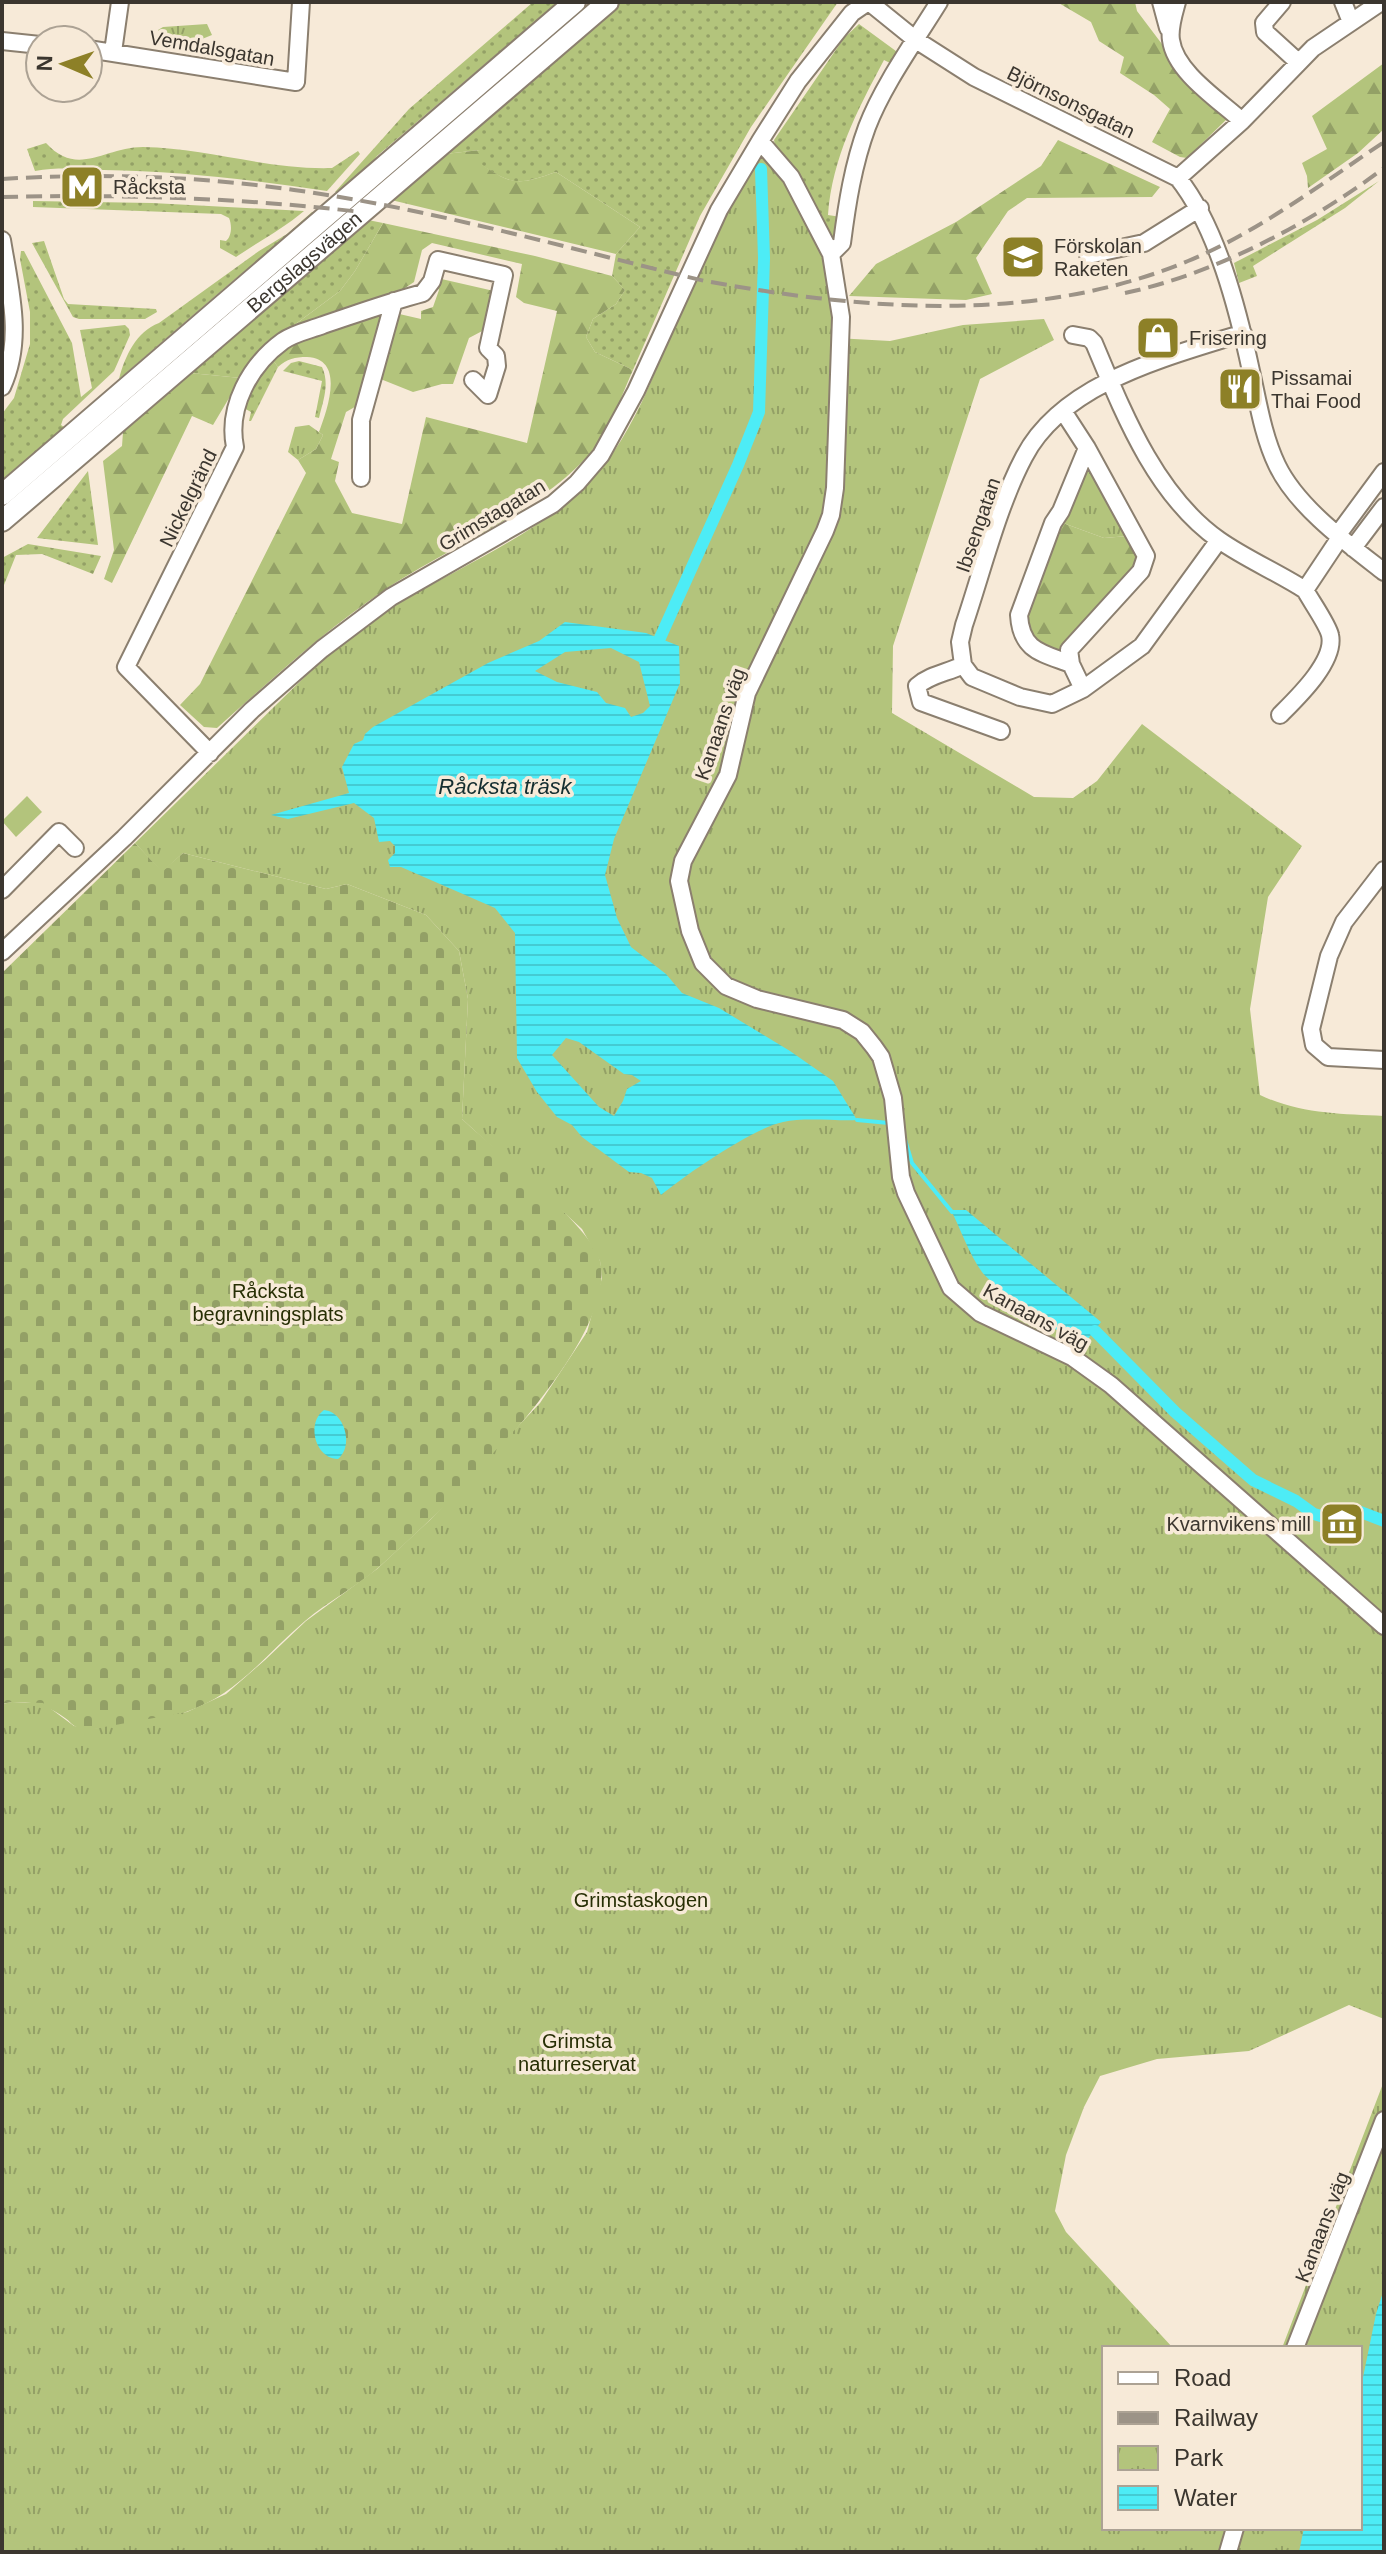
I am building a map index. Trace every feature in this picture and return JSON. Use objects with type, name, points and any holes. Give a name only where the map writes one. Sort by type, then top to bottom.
[{"type":"main road","name":"Bergslagsvägen","points":[[2,495],[575,2]]},
{"type":"main road","name":"Bergslagsvägen","points":[[2,521],[608,2]]},
{"type":"street","points":[[113,52],[120,2]]},
{"type":"street","name":"Vemdalsgatan","points":[[104,51],[296,82],[301,2]]},
{"type":"street","name":"Björnsonsgatan","points":[[869,2],[916,40],[974,77],[1178,178],[1200,208],[1243,333],[1264,429],[1277,464],[1309,509],[1384,572]]},
{"type":"street","name":"Grimstagatan","points":[[2,952],[252,710],[322,649],[391,597],[553,504],[577,483],[601,455],[636,391],[719,210],[760,141],[798,81],[852,13],[869,2]]},
{"type":"street","points":[[831,254],[842,243],[849,188],[868,125],[939,2]]},
{"type":"street","points":[[1161,2],[1175,55],[1182,68],[1242,121]]},
{"type":"street","points":[[1170,38],[1177,2]]},
{"type":"street","points":[[1282,2],[1264,23],[1265,32],[1298,62]]},
{"type":"street","points":[[1343,2],[1351,22]]},
{"type":"street","points":[[1178,178],[1242,121],[1313,48],[1381,2]]},
{"type":"street","points":[[2,41],[24,43]]},
{"type":"street","name":"Kanaans väg","points":[[760,141],[791,177],[831,254],[841,317],[835,488],[831,515],[747,693],[728,775],[683,861],[679,881],[690,931],[703,963],[726,986],[757,999],[843,1020],[862,1032],[881,1057],[893,1098],[901,1177],[906,1193],[951,1288],[980,1313],[1072,1357],[1111,1385],[1384,1626]]},
{"type":"street","points":[[1088,255],[1144,243],[1200,208]]},
{"type":"street","points":[[2,240],[15,326],[13,357],[2,387]]},
{"type":"street","name":"Nickelgränd","points":[[210,753],[126,667],[235,447],[233,419],[253,370],[285,339],[423,293],[432,281],[438,260],[504,275],[488,348],[496,356],[497,366],[488,395],[473,380]]},
{"type":"street","points":[[361,478],[361,420],[394,301]]},
{"type":"street","name":"Ibsengatan","points":[[963,665],[960,642],[964,625],[1008,495],[1024,456],[1045,426],[1110,381],[1140,366],[1243,333]]},
{"type":"street","points":[[1073,335],[1089,338],[1094,343],[1132,427],[1165,485],[1219,540],[1305,590],[1330,634],[1329,648],[1314,678],[1280,715]]},
{"type":"street","points":[[1063,411],[1087,448],[1146,556],[1141,571],[1069,650],[1071,664],[1083,689]]},
{"type":"street","points":[[1071,664],[1033,650],[1020,628],[1019,615],[1053,523],[1087,448]]},
{"type":"street","points":[[1305,590],[1344,539],[1384,472]]},
{"type":"street","points":[[1344,539],[1384,507]]},
{"type":"street","points":[[1001,731],[921,702],[917,686],[929,676],[963,665],[972,677],[1020,697],[1052,704],[1083,689],[1142,646],[1219,540]]},
{"type":"street","points":[[2,890],[59,832],[75,848]]},
{"type":"street","points":[[1384,870],[1344,922],[1329,956],[1311,1029],[1314,1045],[1328,1057],[1384,1060]]},
{"type":"street","name":"Kanaans väg","points":[[1296,2346],[1384,2120]]},
{"type":"street","points":[[1228,2552],[1234,2530]]},
{"type":"green space","points":[[558,2],[377,156],[362,176],[342,193],[335,192],[409,109],[532,3]]},
{"type":"green space","points":[[621,2],[838,2],[751,127],[700,216],[633,370],[595,352],[586,337],[593,319],[616,304],[625,290],[612,276],[616,254],[640,227],[556,172],[524,181],[509,180],[480,164],[480,150],[445,154]]},
{"type":"green space","points":[[1057,2],[1135,2],[1137,11],[1171,56],[1229,117],[1187,158],[1152,142],[1170,109],[1120,73],[1124,57],[1099,41],[1091,22]]},
{"type":"green space","points":[[207,24],[212,35],[182,47],[165,38],[158,30],[163,27]]},
{"type":"green space","points":[[859,24],[900,54],[894,65],[884,60],[841,154],[830,194],[828,215],[841,217],[833,244],[774,140],[844,38]]},
{"type":"green space","points":[[1384,63],[1384,129],[1358,153],[1308,188],[1302,163],[1327,149],[1312,116]]},
{"type":"green space","points":[[1058,140],[1160,187],[1152,197],[1027,198],[1008,211],[976,258],[992,294],[966,300],[849,296],[876,264],[956,222],[1041,166]]},
{"type":"green space","points":[[46,143],[58,153],[80,160],[143,147],[308,168],[332,168],[358,151],[360,154],[327,191],[160,172],[35,171],[27,149]]},
{"type":"green space","points":[[480,150],[481,164],[509,180],[524,181],[556,172],[640,227],[616,254],[387,199],[445,154]]},
{"type":"green space","name":"Grimsta naturreservat","points":[[760,157],[785,181],[807,221],[836,300],[836,338],[890,341],[963,325],[1044,319],[1054,340],[980,379],[893,646],[892,713],[1034,797],[1073,798],[1097,781],[1142,724],[1302,846],[1268,897],[1250,1009],[1260,1095],[1305,1109],[1384,1116],[1384,2019],[1349,2005],[1249,2051],[1157,2059],[1100,2076],[1084,2107],[1066,2155],[1055,2211],[1066,2232],[1171,2346],[1102,2346],[1102,2530],[1362,2530],[1362,2346],[1283,2346],[1384,2081],[1384,2552],[2,2552],[2,1704],[43,1703],[74,1726],[93,1729],[187,1712],[226,1694],[306,1621],[377,1569],[430,1520],[540,1403],[587,1332],[602,1278],[600,1261],[582,1229],[462,1119],[468,999],[459,951],[426,915],[347,884],[326,889],[183,853],[162,872],[135,843],[334,650],[393,607],[538,524],[598,473],[629,428],[710,247],[754,159]]},
{"type":"green space","points":[[1379,181],[1345,208],[1253,266],[1257,276],[1239,283],[1234,263],[1317,220]]},
{"type":"green space","points":[[33,201],[304,211],[236,257],[220,248],[220,240],[226,241],[231,230],[229,218],[221,214],[33,207]]},
{"type":"green space","points":[[312,212],[319,212],[235,279],[119,379],[128,354],[144,332],[287,234]]},
{"type":"green space","points":[[363,219],[383,223],[340,291],[262,349],[241,378],[190,373]]},
{"type":"green space","points":[[383,223],[612,276],[625,290],[616,304],[593,319],[586,337],[595,352],[633,370],[606,431],[588,456],[565,478],[506,519],[386,589],[320,638],[217,728],[204,727],[180,705],[200,684],[306,473],[298,460],[316,449],[323,435],[319,432],[331,387],[326,366],[319,360],[299,357],[278,367],[272,359],[279,351],[377,312],[382,317],[360,404],[346,412],[331,459],[339,462],[335,481],[352,513],[402,524],[426,417],[527,443],[557,311],[524,303],[516,297],[522,264],[432,243],[422,250],[414,282],[399,292],[285,332],[340,291]]},
{"type":"green space","points":[[44,241],[68,304],[156,309],[157,312],[145,319],[73,317],[32,243]]},
{"type":"green space","points":[[21,251],[24,251],[72,343],[81,397],[92,388],[80,330],[125,325],[130,335],[114,371],[63,419],[61,425],[64,427],[2,480],[2,414],[14,398],[30,344],[30,312]]},
{"type":"green space","points":[[437,278],[494,291],[486,329],[469,338],[453,384],[413,392],[378,378],[395,313],[421,319],[421,311],[433,307],[439,290]]},
{"type":"green space","points":[[272,359],[278,367],[249,421],[251,412],[242,407],[257,377]]},
{"type":"green space","points":[[299,361],[322,367],[325,392],[319,418],[315,417],[322,381],[283,371],[291,363]]},
{"type":"green space","points":[[190,373],[241,378],[213,425],[192,416],[112,583],[104,579],[114,550],[103,461],[122,446],[123,432]]},
{"type":"green space","points":[[309,425],[323,435],[316,449],[298,460],[288,452],[295,427]]},
{"type":"green space","points":[[1090,461],[1128,536],[1104,538],[1063,523]]},
{"type":"green space","points":[[88,471],[98,545],[37,538]]},
{"type":"green space","points":[[1063,523],[1104,538],[1128,536],[1138,558],[1135,568],[1059,656],[1036,647],[1021,615],[1056,526]]},
{"type":"green space","points":[[28,544],[101,556],[93,574],[42,554],[16,555],[2,590],[2,558]]},
{"type":"green space","points":[[27,796],[42,812],[16,837],[2,821]]},
{"type":"green space","name":"Råcksta begravningsplats","points":[[135,843],[162,871],[183,853],[326,889],[347,884],[426,915],[459,951],[468,999],[462,1119],[561,1209],[593,1246],[600,1261],[599,1296],[582,1337],[554,1381],[519,1426],[441,1509],[379,1567],[305,1621],[236,1684],[204,1705],[149,1721],[88,1729],[77,1727],[43,1706],[19,1702],[2,1704],[2,973]]},
{"type":"water","name":"Råcksta träsk","points":[[565,622],[646,633],[679,646],[680,683],[614,839],[605,875],[617,918],[631,947],[666,974],[682,993],[719,1008],[833,1081],[857,1120],[800,1120],[770,1126],[720,1153],[661,1195],[652,1178],[629,1172],[582,1137],[572,1125],[557,1117],[537,1092],[517,1058],[515,933],[495,908],[401,867],[390,867],[388,860],[395,853],[395,846],[390,841],[379,842],[374,818],[354,803],[288,819],[271,815],[349,793],[342,767],[354,744],[363,740],[373,727],[488,663],[539,641]],"holes":[[[611,648],[639,662],[650,706],[643,713],[631,717],[625,708],[606,703],[597,692],[557,682],[535,671],[565,652]],[[566,1038],[579,1042],[624,1074],[641,1081],[627,1089],[614,1116],[599,1107],[552,1055]]]},
{"type":"water","points":[[951,1210],[966,1210],[1101,1322],[1084,1344],[1030,1312],[982,1272]]},
{"type":"water","points":[[324,1410],[337,1417],[345,1430],[346,1446],[338,1459],[324,1453],[316,1439],[315,1423]]},
{"type":"water","points":[[1384,2289],[1384,2552],[1299,2552],[1304,2530],[1362,2530],[1362,2382]]},
{"type":"waterway","points":[[660,638],[759,412],[764,258],[761,169]]},
{"type":"waterway","points":[[857,1120],[889,1123]]},
{"type":"waterway","points":[[904,1136],[912,1163],[952,1212]]},
{"type":"waterway","points":[[1095,1331],[1175,1412],[1253,1480],[1296,1501],[1314,1514],[1334,1520]]},
{"type":"waterway","points":[[1358,1511],[1384,1521]]},
{"type":"railway","points":[[2,179],[148,177],[294,190],[449,219],[705,281],[826,299],[949,306],[1010,303],[1070,295],[1130,281],[1188,261],[1264,222],[1384,142]]},
{"type":"railway","points":[[1125,293],[1193,273],[1261,244],[1325,208],[1384,168]]},
{"type":"railway","points":[[2,197],[182,198],[361,212]]},
{"type":"place","name":"Råcksta","points":[[82,187]]},
{"type":"place","name":"Förskolan Raketen","points":[[1023,257]]},
{"type":"place","name":"Frisering","points":[[1158,338]]},
{"type":"place","name":"Pissamai Thai Food","points":[[1240,389]]},
{"type":"place","name":"Kvarnvikens mill","points":[[1342,1524]]},
{"type":"park label","name":"Grimstaskogen","points":[[641,1900]]}]
